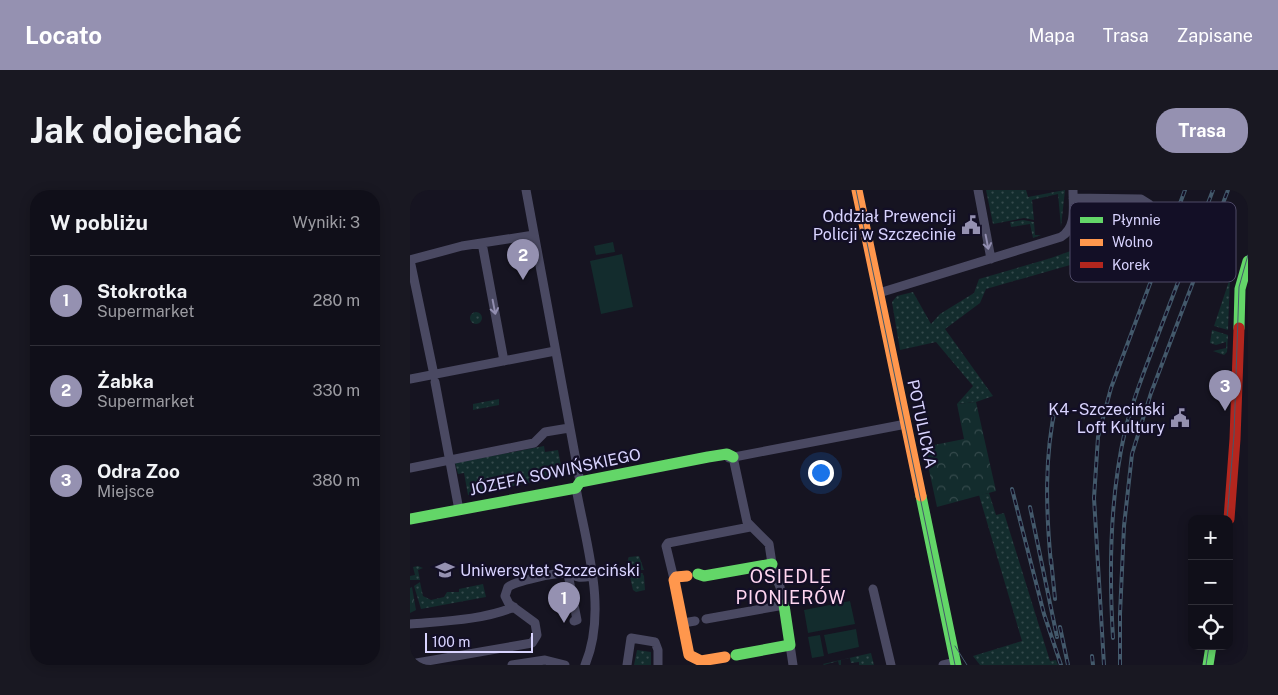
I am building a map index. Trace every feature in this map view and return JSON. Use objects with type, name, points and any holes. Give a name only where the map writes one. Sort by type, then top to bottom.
[{"type":"street","points":[[526,190],[569,428],[596,601],[596,625],[585,665]]},
{"type":"street","name":"POTULICKA","points":[[857,190],[956,664]]},
{"type":"street","points":[[978,190],[991,259]]},
{"type":"street","points":[[1073,194],[1130,198],[1146,202]]},
{"type":"street","points":[[878,293],[1064,235],[1070,226]]},
{"type":"street","points":[[459,510],[435,378],[410,260],[482,243],[534,235]]},
{"type":"street","points":[[482,243],[504,361]]},
{"type":"street","points":[[1229,515],[1235,439],[1240,287],[1248,261]]},
{"type":"street","points":[[410,379],[435,378],[555,351]]},
{"type":"street","name":"JÓZEFA SOWIŃSKIEGO","points":[[410,519],[708,457],[727,454],[733,458],[906,424]]},
{"type":"street","points":[[410,468],[534,443],[545,432],[569,428]]},
{"type":"street","points":[[733,458],[746,518],[750,527],[769,544],[772,564],[784,605],[793,665]]},
{"type":"street","points":[[750,527],[668,543],[666,546],[691,658],[700,661],[790,645]]},
{"type":"street","points":[[674,579],[693,575],[704,576],[772,564]]},
{"type":"street","points":[[410,664],[532,642],[537,632],[535,623],[509,604],[505,596],[506,589],[512,584],[568,574],[579,579],[591,576]]},
{"type":"street","points":[[568,574],[577,620],[574,621]]},
{"type":"street","points":[[873,588],[891,665]]},
{"type":"street","points":[[706,619],[784,605]]},
{"type":"street","points":[[410,624],[449,621],[504,611],[514,607]]},
{"type":"street","points":[[683,622],[695,621]]},
{"type":"street","points":[[627,665],[631,638],[655,642],[658,650],[658,665]]},
{"type":"street","points":[[1208,665],[1210,650]]},
{"type":"street","points":[[514,665],[545,660],[565,665]]},
{"type":"street","points":[[944,665],[956,664]]},
{"type":"green space","points":[[986,190],[1026,190],[1028,197],[1065,190],[1061,227],[1058,194],[1032,200],[1034,220],[1024,218],[993,224]]},
{"type":"green space","points":[[1023,220],[1034,222],[1035,235],[1041,235],[1033,238],[1030,224],[1011,227],[1010,222]]},
{"type":"green space","points":[[613,242],[615,252],[596,255],[594,246]]},
{"type":"green space","points":[[1070,251],[1070,265],[986,289],[980,303],[945,329],[993,396],[976,402],[957,404],[973,386],[936,342],[900,350],[892,302],[897,296],[913,292],[931,324],[940,314],[974,293],[979,279]]},
{"type":"green space","points":[[622,254],[633,307],[601,314],[590,261]]},
{"type":"green space","points":[[1229,282],[1230,282],[1228,330],[1214,326]]},
{"type":"green space","points":[[478,312],[481,313],[481,323],[474,324],[471,323],[470,316],[471,313]]},
{"type":"green space","points":[[1212,330],[1228,335],[1227,352],[1224,355],[1213,351],[1226,348],[1226,342],[1216,345],[1210,343]]},
{"type":"green space","points":[[499,399],[499,405],[473,410],[473,404]]},
{"type":"green space","points":[[976,402],[996,491],[937,507],[924,447],[964,439],[957,404]]},
{"type":"green space","points":[[544,446],[545,452],[558,450],[563,476],[468,495],[464,473],[458,474],[455,463]]},
{"type":"green space","points":[[989,493],[996,515],[1004,513],[1050,661],[1056,660],[1058,665],[980,665],[973,656],[1022,641],[979,495]]},
{"type":"green space","points":[[639,556],[644,570],[641,570],[640,564],[633,565],[627,562],[629,557]]},
{"type":"green space","points":[[627,564],[630,566],[632,575],[642,573],[645,590],[636,592],[633,590]]},
{"type":"green space","points":[[413,567],[423,568],[418,570],[420,580],[410,580],[410,576],[415,575]]},
{"type":"green space","points":[[420,582],[423,596],[431,600],[444,597],[447,592],[459,592],[459,589],[483,584],[486,597],[421,609],[414,586]]},
{"type":"green space","points":[[412,587],[416,610],[410,613],[410,588]]},
{"type":"green space","points":[[850,601],[855,624],[808,633],[804,610]]},
{"type":"green space","points":[[856,629],[859,647],[828,654],[824,635]]},
{"type":"green space","points":[[820,635],[824,656],[812,658],[808,637]]},
{"type":"green space","points":[[637,650],[651,652],[651,665],[634,665]]},
{"type":"green space","points":[[871,653],[874,665],[859,665],[859,662],[851,663],[850,658],[841,660],[841,665],[839,665],[838,661],[823,664]]},
{"type":"tram line","points":[[856,190],[955,665]]},
{"type":"tram line","points":[[1227,515],[1234,435],[1239,287],[1248,255]]},
{"type":"tram line","points":[[955,646],[967,665]]},
{"type":"tram line","points":[[1206,665],[1208,650]]},
{"type":"railway","points":[[1181,202],[1185,190]]},
{"type":"railway","points":[[1208,202],[1213,190]]},
{"type":"railway","points":[[1223,202],[1228,190]]},
{"type":"railway","points":[[1104,665],[1094,498],[1098,437],[1111,388],[1151,282]]},
{"type":"railway","points":[[1113,638],[1111,587],[1112,534],[1120,456],[1125,431],[1140,383],[1178,282]]},
{"type":"railway","points":[[1120,665],[1124,526],[1132,454],[1151,393],[1193,282]]},
{"type":"railway","points":[[1051,564],[1047,484],[1049,444],[1056,404]]},
{"type":"railway","points":[[1012,489],[1044,614],[1061,665]]},
{"type":"railway","points":[[1030,507],[1057,637]]},
{"type":"railway","points":[[1051,559],[1055,599]]},
{"type":"railway","points":[[1060,627],[1068,665]]},
{"type":"railway","points":[[1092,656],[1093,665]]},
{"type":"traffic: fast","points":[[1239,328],[1240,289],[1248,261]]},
{"type":"traffic: fast","points":[[410,519],[576,488],[580,482],[708,457],[727,454],[733,457]]},
{"type":"traffic: fast","points":[[921,496],[956,665]]},
{"type":"traffic: fast","points":[[698,574],[704,576],[772,564]]},
{"type":"traffic: fast","points":[[736,655],[790,645],[784,605]]},
{"type":"traffic: fast","points":[[1208,665],[1210,650]]},
{"type":"traffic: slow","points":[[857,190],[921,496]]},
{"type":"traffic: slow","points":[[687,576],[676,577],[674,580],[689,655],[701,661],[725,657]]},
{"type":"traffic: jam","points":[[1229,515],[1235,439],[1239,328]]},
{"type":"place","name":"Oddział Prewencji Policji w Szczecinie","points":[[971,225]]},
{"type":"place","name":"Żabka","points":[[523,280]]},
{"type":"place","name":"Odra Zoo","points":[[1225,411]]},
{"type":"place","name":"K4 - Szczeciński Loft Kultury","points":[[1180,418]]},
{"type":"place","name":"Uniwersytet Szczeciński","points":[[445,570]]},
{"type":"place","name":"Stokrotka","points":[[564,623]]},
{"type":"district","name":"OSIEDLE PIONIERÓW","points":[[791,586]]}]
